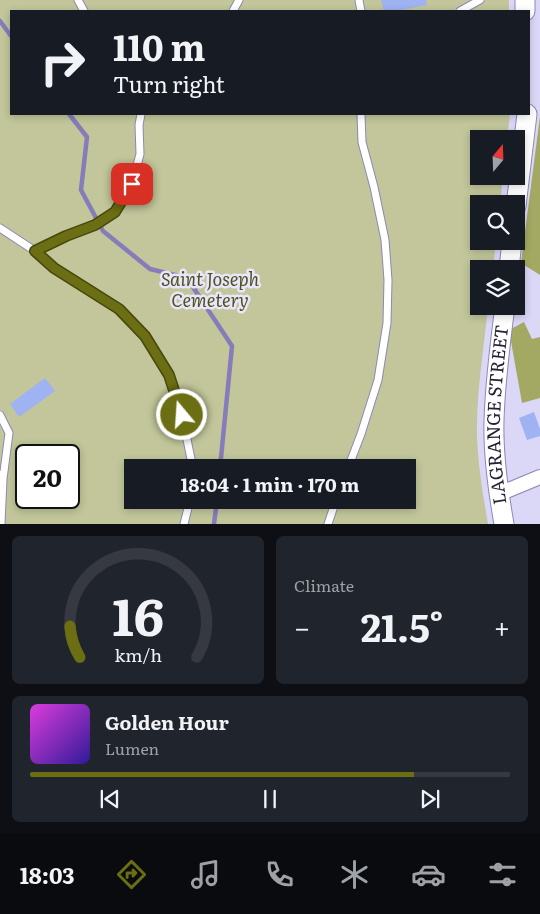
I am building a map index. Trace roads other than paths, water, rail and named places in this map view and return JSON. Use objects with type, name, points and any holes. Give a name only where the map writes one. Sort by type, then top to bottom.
[{"type":"main road","points":[[517,195],[527,115]]},
{"type":"main road","name":"LAGRANGE STREET","points":[[504,315],[494,422],[495,454],[504,524]]},
{"type":"street","points":[[499,494],[540,477]]},
{"type":"lane","points":[[462,10],[480,0]]},
{"type":"lane","points":[[35,251],[95,225],[115,212],[132,184],[140,154],[139,125],[141,115]]},
{"type":"lane","points":[[351,459],[378,380],[387,323],[388,280],[385,240],[362,142],[361,115]]},
{"type":"lane","points":[[0,228],[35,251],[54,268],[119,309],[145,336],[169,375],[182,415],[191,459]]},
{"type":"lane","points":[[0,415],[9,433],[3,479],[1,524]]},
{"type":"lane","points":[[0,469],[3,479]]},
{"type":"lane","points":[[184,524],[188,509]]},
{"type":"lane","points":[[328,524],[333,509]]},
{"type":"waterway","points":[[0,21],[10,35]]},
{"type":"waterway","points":[[70,115],[87,137],[81,190],[103,231],[150,269],[187,278],[232,346],[221,459]]},
{"type":"waterway","points":[[214,524],[216,509]]},
{"type":"park label","name":"Saint Joseph Cemetery","points":[[210,290]]}]
